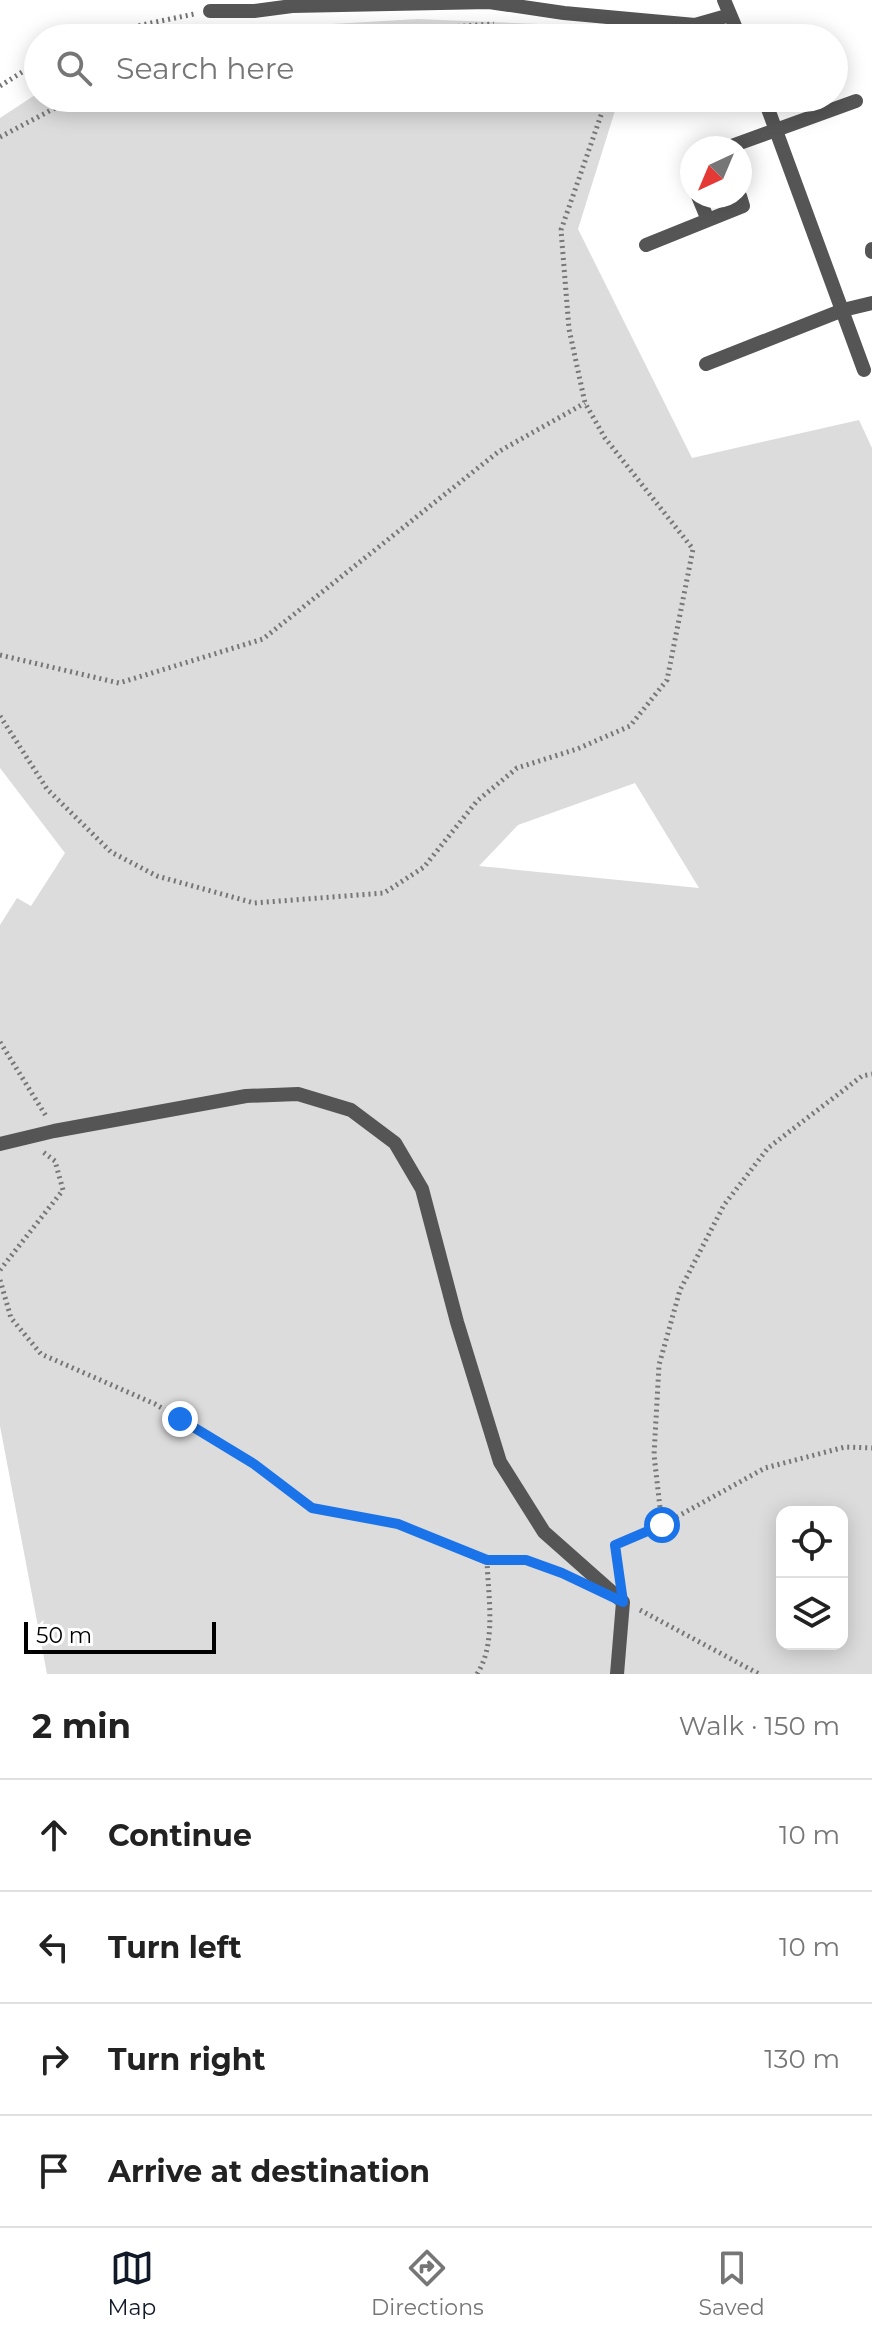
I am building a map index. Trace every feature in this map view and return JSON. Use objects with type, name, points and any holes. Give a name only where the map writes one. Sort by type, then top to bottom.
[{"type":"lane","points":[[724,0],[734,24]]},
{"type":"lane","points":[[210,11],[489,2],[564,13],[684,24]]},
{"type":"lane","points":[[698,24],[730,15]]},
{"type":"lane","points":[[848,104],[856,101]]},
{"type":"lane","points":[[770,112],[864,370]]},
{"type":"lane","points":[[752,139],[827,112]]},
{"type":"lane","points":[[703,208],[708,220]]},
{"type":"lane","points":[[646,245],[738,208]]},
{"type":"lane","points":[[706,364],[843,310],[872,303]]},
{"type":"lane","points":[[0,1144],[54,1131],[246,1096],[298,1094],[351,1110],[395,1143],[422,1189],[457,1322],[500,1462],[544,1532],[623,1602],[617,1674]]},
{"type":"path","points":[[147,24],[210,11]]},
{"type":"path","points":[[0,86],[24,71]]},
{"type":"path","points":[[0,137],[47,112]]},
{"type":"path","points":[[0,716],[47,789],[111,852],[157,876],[254,903],[384,893],[424,867],[477,801],[517,768],[577,749],[630,726],[667,680],[693,549],[605,438],[585,403],[569,329],[561,230],[602,112]]},
{"type":"path","points":[[0,655],[119,683],[263,639],[498,452],[585,403]]},
{"type":"path","points":[[0,1042],[54,1131]]},
{"type":"path","points":[[662,1525],[654,1455],[659,1365],[680,1290],[724,1205],[768,1148],[862,1076],[872,1074]]},
{"type":"path","points":[[0,1270],[63,1190],[55,1161],[27,1139]]},
{"type":"path","points":[[0,1280],[11,1318],[41,1354],[155,1404],[254,1464],[312,1508],[398,1524],[487,1560],[526,1560],[562,1573]]},
{"type":"path","points":[[759,1674],[623,1602],[615,1545],[662,1525],[765,1468],[845,1447],[872,1448]]},
{"type":"path","points":[[477,1674],[485,1660],[489,1620],[487,1560]]},
{"type":"shaded area","points":[[418,19],[538,24],[332,24]]},
{"type":"shaded area","points":[[24,102],[24,112],[615,112],[578,229],[692,458],[859,420],[872,448],[872,1674],[47,1674],[0,1426],[0,925],[17,898],[31,906],[65,853],[0,768],[0,118]],"holes":[[[635,783],[699,888],[479,866],[518,825]]]},
{"type":"route","points":[[180,1419],[254,1464],[312,1508],[398,1524],[487,1560],[526,1560],[623,1602],[615,1545],[662,1525]]}]
